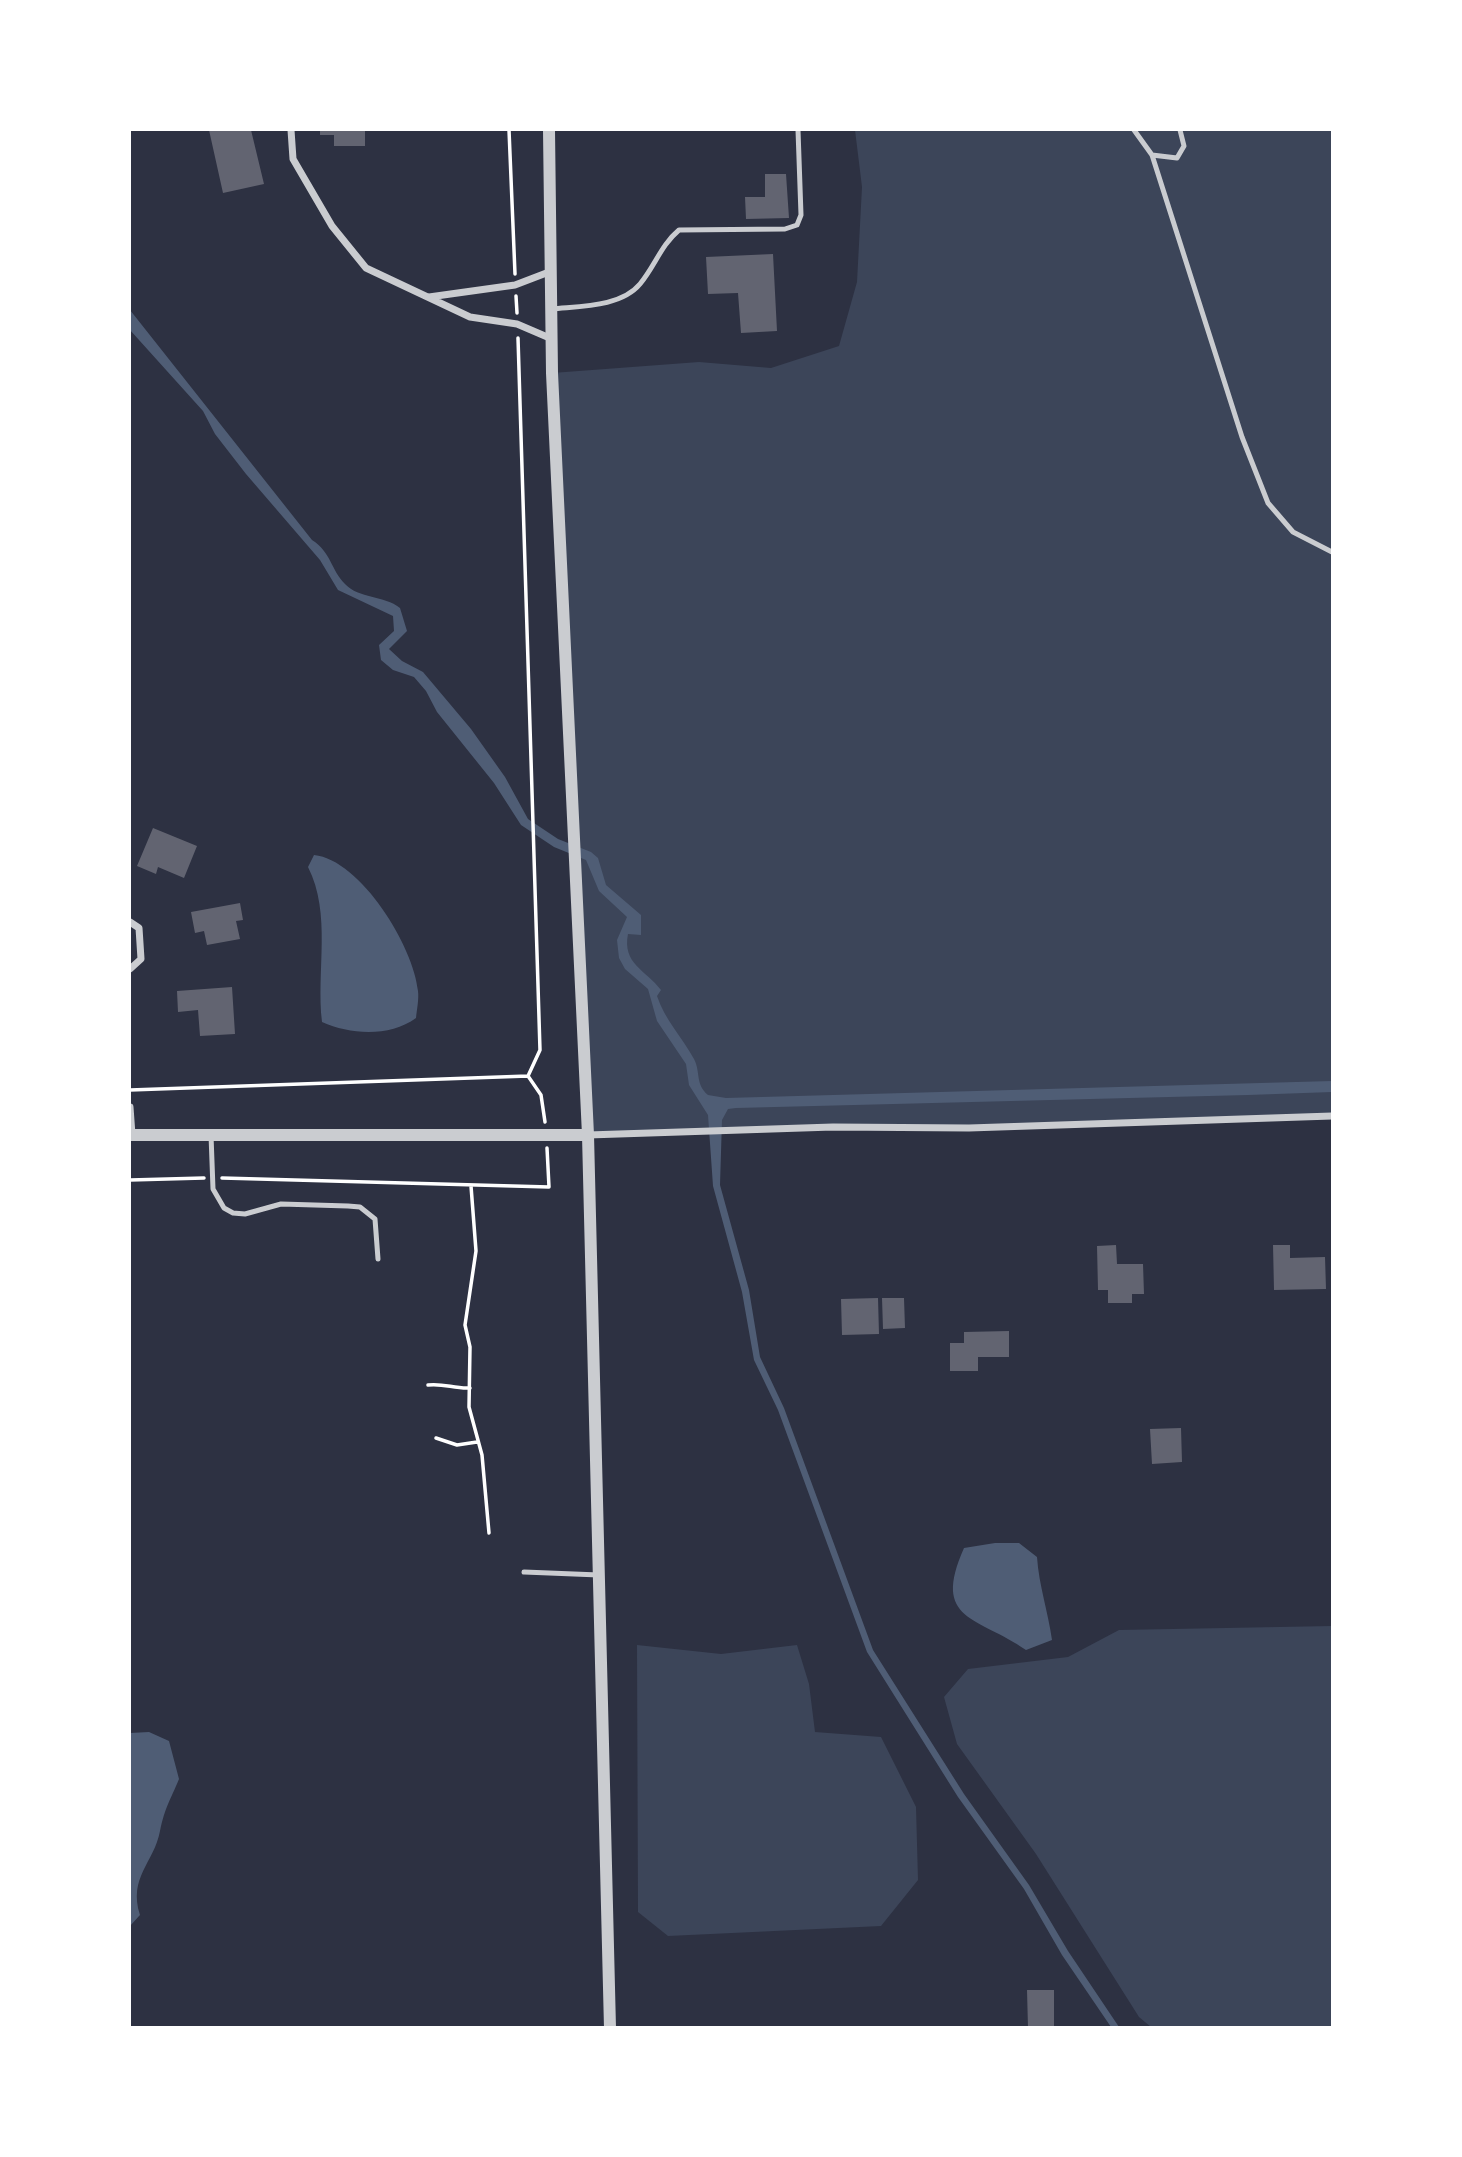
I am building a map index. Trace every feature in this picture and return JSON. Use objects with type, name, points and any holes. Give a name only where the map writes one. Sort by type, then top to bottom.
[{"type":"street","points":[[290,130],[293,159],[332,226],[366,268],[470,317],[517,324],[552,339]]},
{"type":"street","points":[[549,130],[550,309],[588,1135],[610,2028]]},
{"type":"street","points":[[429,297],[515,285],[549,272]]},
{"type":"street","points":[[130,922],[139,928],[141,959],[130,969]]},
{"type":"street","points":[[130,1107],[131,1135],[588,1135],[969,1128],[1332,1116]]},
{"type":"lane","points":[[550,309],[604,303],[639,285],[660,250],[679,230],[785,229],[797,225],[801,215],[798,130]]},
{"type":"lane","points":[[1134,130],[1152,155],[1242,438],[1268,503],[1293,532],[1332,552]]},
{"type":"lane","points":[[1152,155],[1177,158],[1184,146],[1180,130]]},
{"type":"lane","points":[[211,1135],[213,1189],[224,1208],[233,1213],[245,1214],[281,1204],[359,1207],[375,1219],[378,1259]]},
{"type":"lane","points":[[524,1572],[599,1575]]},
{"type":"path","points":[[509,130],[540,1050],[528,1076]]},
{"type":"path","points":[[471,1186],[476,1251],[465,1325],[470,1347],[469,1407],[482,1455],[489,1533]]},
{"type":"path","points":[[428,1385],[445,1382],[455,1389],[470,1388]]},
{"type":"path","points":[[436,1438],[457,1445],[477,1442]]},
{"type":"shaded area","points":[[855,130],[1332,130],[1332,1116],[588,1135],[552,373],[699,362],[771,368],[839,346],[857,282],[862,187]]},
{"type":"shaded area","points":[[130,310],[312,540],[323,550],[345,584],[357,592],[400,608],[407,631],[389,649],[402,661],[423,672],[471,729],[505,777],[528,819],[558,839],[591,852],[598,858],[606,885],[641,915],[641,935],[628,934],[629,953],[637,966],[661,990],[657,996],[660,1005],[694,1059],[701,1087],[708,1095],[726,1098],[1332,1081],[1332,1092],[736,1108],[728,1109],[722,1120],[720,1185],[749,1290],[760,1357],[784,1408],[873,1650],[964,1794],[1029,1885],[1068,1951],[1119,2027],[1111,2027],[1062,1955],[1024,1889],[958,1797],[867,1652],[778,1410],[754,1360],[742,1292],[713,1186],[708,1115],[689,1085],[686,1064],[657,1021],[648,989],[625,969],[619,958],[617,940],[627,917],[599,891],[586,860],[554,847],[521,825],[494,783],[437,712],[426,691],[414,677],[393,670],[381,660],[379,645],[394,631],[393,616],[338,590],[320,560],[215,434],[203,411],[130,330]]},
{"type":"shaded area","points":[[314,855],[332,860],[350,872],[367,889],[396,930],[407,952],[418,991],[416,1018],[406,1024],[370,1032],[345,1030],[322,1022],[321,923],[315,885],[308,867]]},
{"type":"shaded area","points":[[995,1543],[1019,1543],[1037,1557],[1052,1640],[1026,1650],[977,1622],[956,1604],[953,1590],[955,1572],[964,1548]]},
{"type":"shaded area","points":[[1332,1626],[1332,2027],[1151,2027],[1139,2017],[1036,1854],[957,1744],[944,1697],[968,1669],[1068,1657],[1119,1630]]},
{"type":"shaded area","points":[[637,1645],[721,1654],[797,1645],[809,1684],[815,1732],[881,1737],[916,1807],[918,1880],[881,1926],[668,1936],[638,1912]]},
{"type":"shaded area","points":[[149,1732],[169,1741],[179,1779],[157,1842],[139,1880],[137,1902],[140,1915],[130,1926],[130,1733]]},
{"type":"building","points":[[209,130],[251,130],[264,184],[223,193]]},
{"type":"building","points":[[320,130],[365,130],[365,146],[334,146],[334,135],[320,135]]},
{"type":"building","points":[[765,174],[786,174],[789,218],[746,219],[745,197],[765,197]]},
{"type":"building","points":[[773,254],[777,331],[741,333],[738,293],[708,294],[706,257]]},
{"type":"building","points":[[153,828],[197,846],[184,878],[158,867],[156,874],[137,866]]},
{"type":"building","points":[[240,903],[243,920],[236,921],[240,939],[207,945],[204,931],[195,933],[191,912]]},
{"type":"building","points":[[232,987],[235,1034],[200,1036],[198,1010],[178,1012],[177,991]]},
{"type":"building","points":[[1116,1245],[1117,1264],[1143,1264],[1144,1294],[1132,1294],[1132,1303],[1108,1303],[1108,1290],[1098,1290],[1097,1246]]},
{"type":"building","points":[[1273,1245],[1290,1245],[1290,1258],[1325,1257],[1326,1289],[1274,1290]]},
{"type":"building","points":[[878,1298],[879,1334],[842,1335],[841,1299]]},
{"type":"building","points":[[882,1298],[904,1298],[905,1328],[883,1329]]},
{"type":"building","points":[[1009,1331],[1009,1357],[978,1357],[978,1371],[950,1371],[950,1343],[964,1343],[964,1332]]},
{"type":"building","points":[[1181,1428],[1182,1462],[1152,1464],[1150,1429]]},
{"type":"building","points":[[1027,1990],[1054,1990],[1054,2028],[1028,2028]]}]
